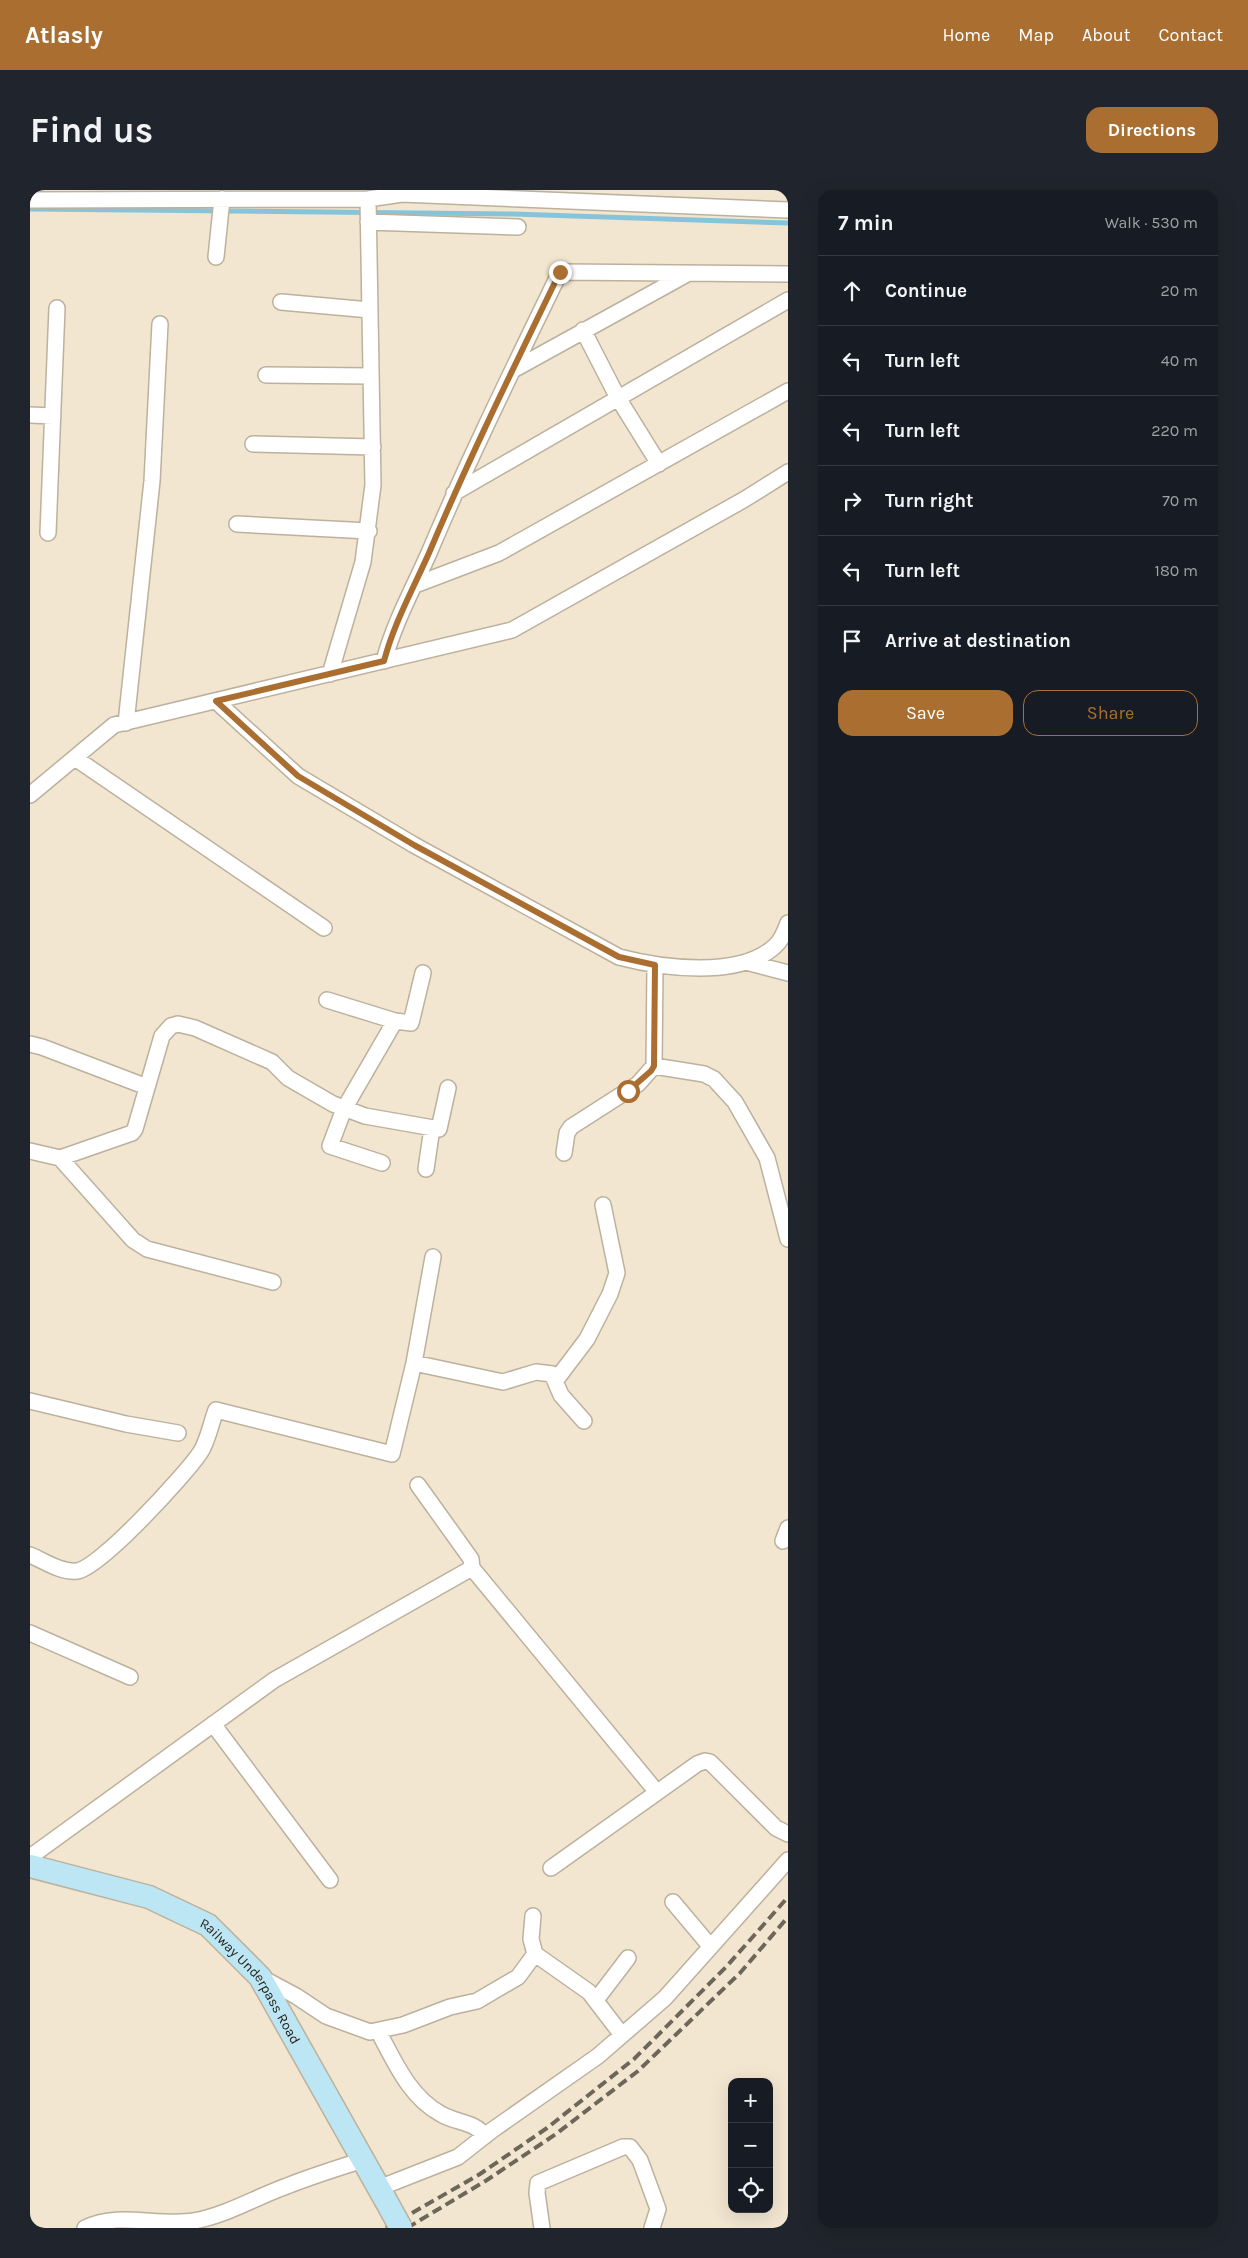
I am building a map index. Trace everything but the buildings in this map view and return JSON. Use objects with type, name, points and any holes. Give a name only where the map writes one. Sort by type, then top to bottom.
[{"type":"street","points":[[368,211],[402,192],[674,197],[788,210]]},
{"type":"street","points":[[30,200],[368,211],[518,227]]},
{"type":"street","points":[[216,257],[221,205]]},
{"type":"street","points":[[330,674],[359,580],[369,531],[373,485],[368,211]]},
{"type":"street","points":[[384,661],[392,633],[415,585],[454,493],[560,272],[788,274]]},
{"type":"street","points":[[513,370],[688,273]]},
{"type":"street","points":[[454,493],[788,300]]},
{"type":"street","points":[[281,302],[370,310]]},
{"type":"street","points":[[48,533],[57,308]]},
{"type":"street","points":[[126,723],[152,481],[160,324]]},
{"type":"street","points":[[583,330],[618,398],[658,464]]},
{"type":"street","points":[[266,375],[371,376]]},
{"type":"street","points":[[415,585],[499,554],[788,391]]},
{"type":"street","points":[[30,415],[53,416]]},
{"type":"street","points":[[253,444],[373,447]]},
{"type":"street","points":[[30,795],[114,725],[512,630],[787,475]]},
{"type":"street","points":[[237,524],[369,531]]},
{"type":"street","points":[[216,701],[298,776],[414,845],[619,957],[655,965],[727,967],[746,962],[774,947],[782,937],[788,923]]},
{"type":"street","points":[[75,758],[324,928]]},
{"type":"street","points":[[746,962],[788,974]]},
{"type":"street","points":[[564,1153],[567,1133],[572,1126],[633,1087],[654,1066],[655,965]]},
{"type":"street","points":[[327,1000],[396,1021],[411,1023],[423,973]]},
{"type":"street","points":[[382,1163],[330,1146],[344,1109],[396,1021]]},
{"type":"street","points":[[30,1151],[60,1158],[132,1133],[162,1036],[171,1026],[178,1024],[195,1028],[272,1062],[299,1086],[344,1109],[365,1116],[439,1129],[448,1088]]},
{"type":"street","points":[[30,1044],[147,1087]]},
{"type":"street","points":[[654,1066],[704,1074],[714,1079],[734,1102],[767,1158],[788,1239]]},
{"type":"street","points":[[426,1169],[432,1128]]},
{"type":"street","points":[[60,1158],[134,1240],[146,1249],[273,1282]]},
{"type":"street","points":[[556,1380],[587,1339],[610,1294],[617,1274],[603,1205]]},
{"type":"street","points":[[30,1556],[60,1569],[76,1571],[89,1568],[134,1527],[200,1452],[216,1410],[392,1454],[414,1363],[433,1257]]},
{"type":"street","points":[[414,1363],[503,1382],[536,1372],[552,1374],[561,1395],[584,1421]]},
{"type":"street","points":[[30,1401],[126,1424],[178,1433]]},
{"type":"street","points":[[418,1485],[471,1559],[472,1568],[651,1785]]},
{"type":"street","points":[[30,1858],[274,1680],[472,1568]]},
{"type":"street","points":[[30,1634],[130,1677]]},
{"type":"street","points":[[213,1724],[330,1880]]},
{"type":"street","points":[[551,1868],[697,1764],[705,1761],[710,1762],[776,1828],[788,1834]]},
{"type":"street","points":[[382,2194],[446,2164],[598,2056],[665,1998],[788,1860]]},
{"type":"street","name":"Railway Underpass Road","points":[[30,1866],[149,1897],[208,1925],[262,1981],[402,2228]]},
{"type":"street","points":[[673,1902],[710,1946]]},
{"type":"street","points":[[533,1916],[531,1939],[535,1954],[596,2000],[622,2035]]},
{"type":"street","points":[[262,1981],[266,1980],[286,1989],[326,2016],[370,2032],[403,2025],[450,2007],[477,2002],[518,1977],[535,1954]]},
{"type":"street","points":[[596,2000],[628,1958]]},
{"type":"street","points":[[378,2031],[404,2078],[416,2093],[441,2114],[479,2128],[485,2136]]},
{"type":"street","points":[[542,2228],[537,2193],[538,2183],[623,2147],[630,2147],[640,2160],[658,2208],[652,2228]]},
{"type":"street","points":[[85,2228],[113,2220],[166,2223],[193,2221],[222,2214],[287,2186],[363,2160]]},
{"type":"waterway","points":[[30,209],[513,214],[788,223]]},
{"type":"railway","points":[[386,2228],[480,2174],[547,2128],[634,2059],[727,1966],[788,1897]]},
{"type":"railway","points":[[407,2228],[487,2180],[556,2134],[638,2071],[740,1973],[788,1917]]},
{"type":"route","points":[[560,272],[454,493],[405,609],[392,633],[384,661],[216,701],[298,776],[414,845],[619,957],[655,965],[654,1066],[638,1084],[628,1091]]}]
